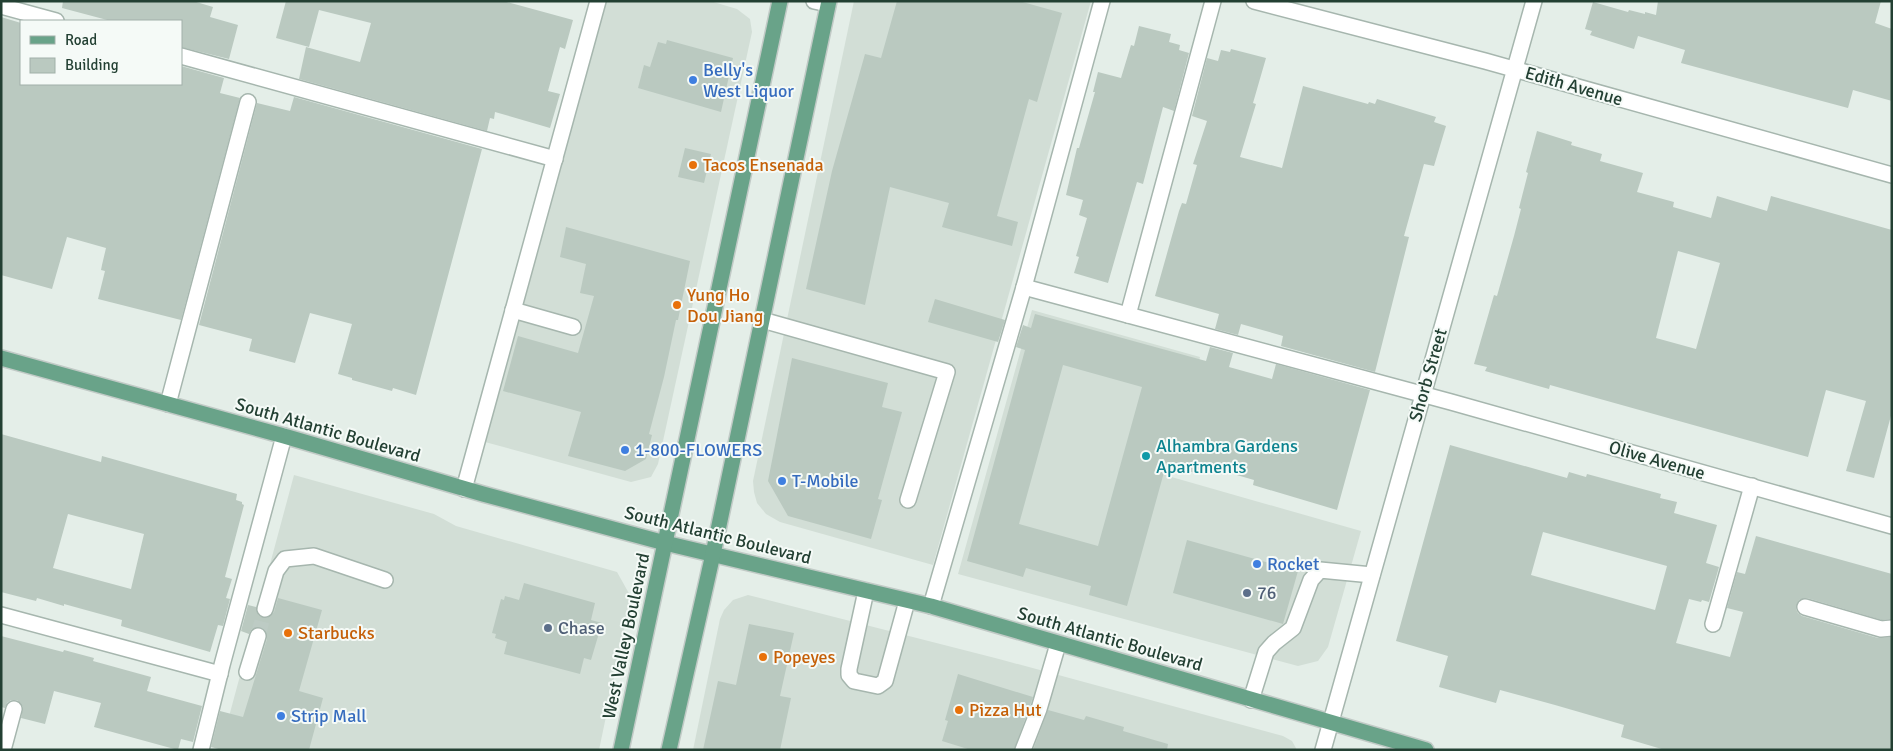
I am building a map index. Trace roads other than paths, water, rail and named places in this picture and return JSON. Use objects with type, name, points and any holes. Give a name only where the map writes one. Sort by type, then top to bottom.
[{"type":"main road","name":"West Valley Boulevard","points":[[621,750],[780,1]]},
{"type":"main road","points":[[670,750],[762,320],[824,2]]},
{"type":"main road","name":"South Atlantic Boulevard","points":[[1,358],[284,436],[464,489],[665,543],[931,606],[1426,750]]},
{"type":"street","points":[[464,489],[598,1]]},
{"type":"street","points":[[931,606],[1024,287],[1102,1]]},
{"type":"street","points":[[1128,315],[1213,1]]},
{"type":"street","name":"Edith Avenue","points":[[1254,1],[1516,70],[1892,175]]},
{"type":"street","name":"Shorb Street","points":[[1323,750],[1534,1]]},
{"type":"street","points":[[1,6],[52,20]]},
{"type":"street","points":[[182,56],[555,159]]},
{"type":"street","points":[[168,404],[248,102]]},
{"type":"street","name":"Olive Avenue","points":[[1024,287],[1423,394],[1892,526]]},
{"type":"street","points":[[513,310],[574,327]]},
{"type":"street","points":[[762,320],[947,372],[908,500]]},
{"type":"street","points":[[201,750],[284,436]]},
{"type":"street","points":[[1713,624],[1752,486]]},
{"type":"street","points":[[265,609],[276,571],[285,559],[314,556],[385,580]]},
{"type":"street","points":[[1250,700],[1266,652],[1293,628],[1311,580],[1320,570],[1372,575]]},
{"type":"street","points":[[866,592],[849,669],[849,676],[862,683],[878,686],[886,681],[907,601]]},
{"type":"street","points":[[1806,607],[1881,630],[1892,628]]},
{"type":"street","points":[[1,615],[220,674]]},
{"type":"street","points":[[247,672],[258,636]]},
{"type":"street","points":[[1022,750],[1039,709],[1058,644]]},
{"type":"street","points":[[3,750],[14,709]]},
{"type":"tunnel","points":[[258,636],[265,609]]},
{"type":"place","name":"Belly's West Liquor","points":[[693,80]]},
{"type":"place","name":"Tacos Ensenada","points":[[693,165]]},
{"type":"place","name":"Yung Ho Dou Jiang","points":[[677,305]]},
{"type":"place","name":"1-800-FLOWERS","points":[[625,450]]},
{"type":"place","name":"Alhambra Gardens Apartments","points":[[1146,456]]},
{"type":"place","name":"T-Mobile","points":[[782,481]]},
{"type":"place","name":"Rocket","points":[[1257,564]]},
{"type":"place","name":"76","points":[[1247,593]]},
{"type":"place","name":"Chase","points":[[548,628]]},
{"type":"place","name":"Starbucks","points":[[288,633]]},
{"type":"place","name":"Popeyes","points":[[763,657]]},
{"type":"place","name":"Pizza Hut","points":[[959,710]]},
{"type":"place","name":"Strip Mall","points":[[281,716]]}]
